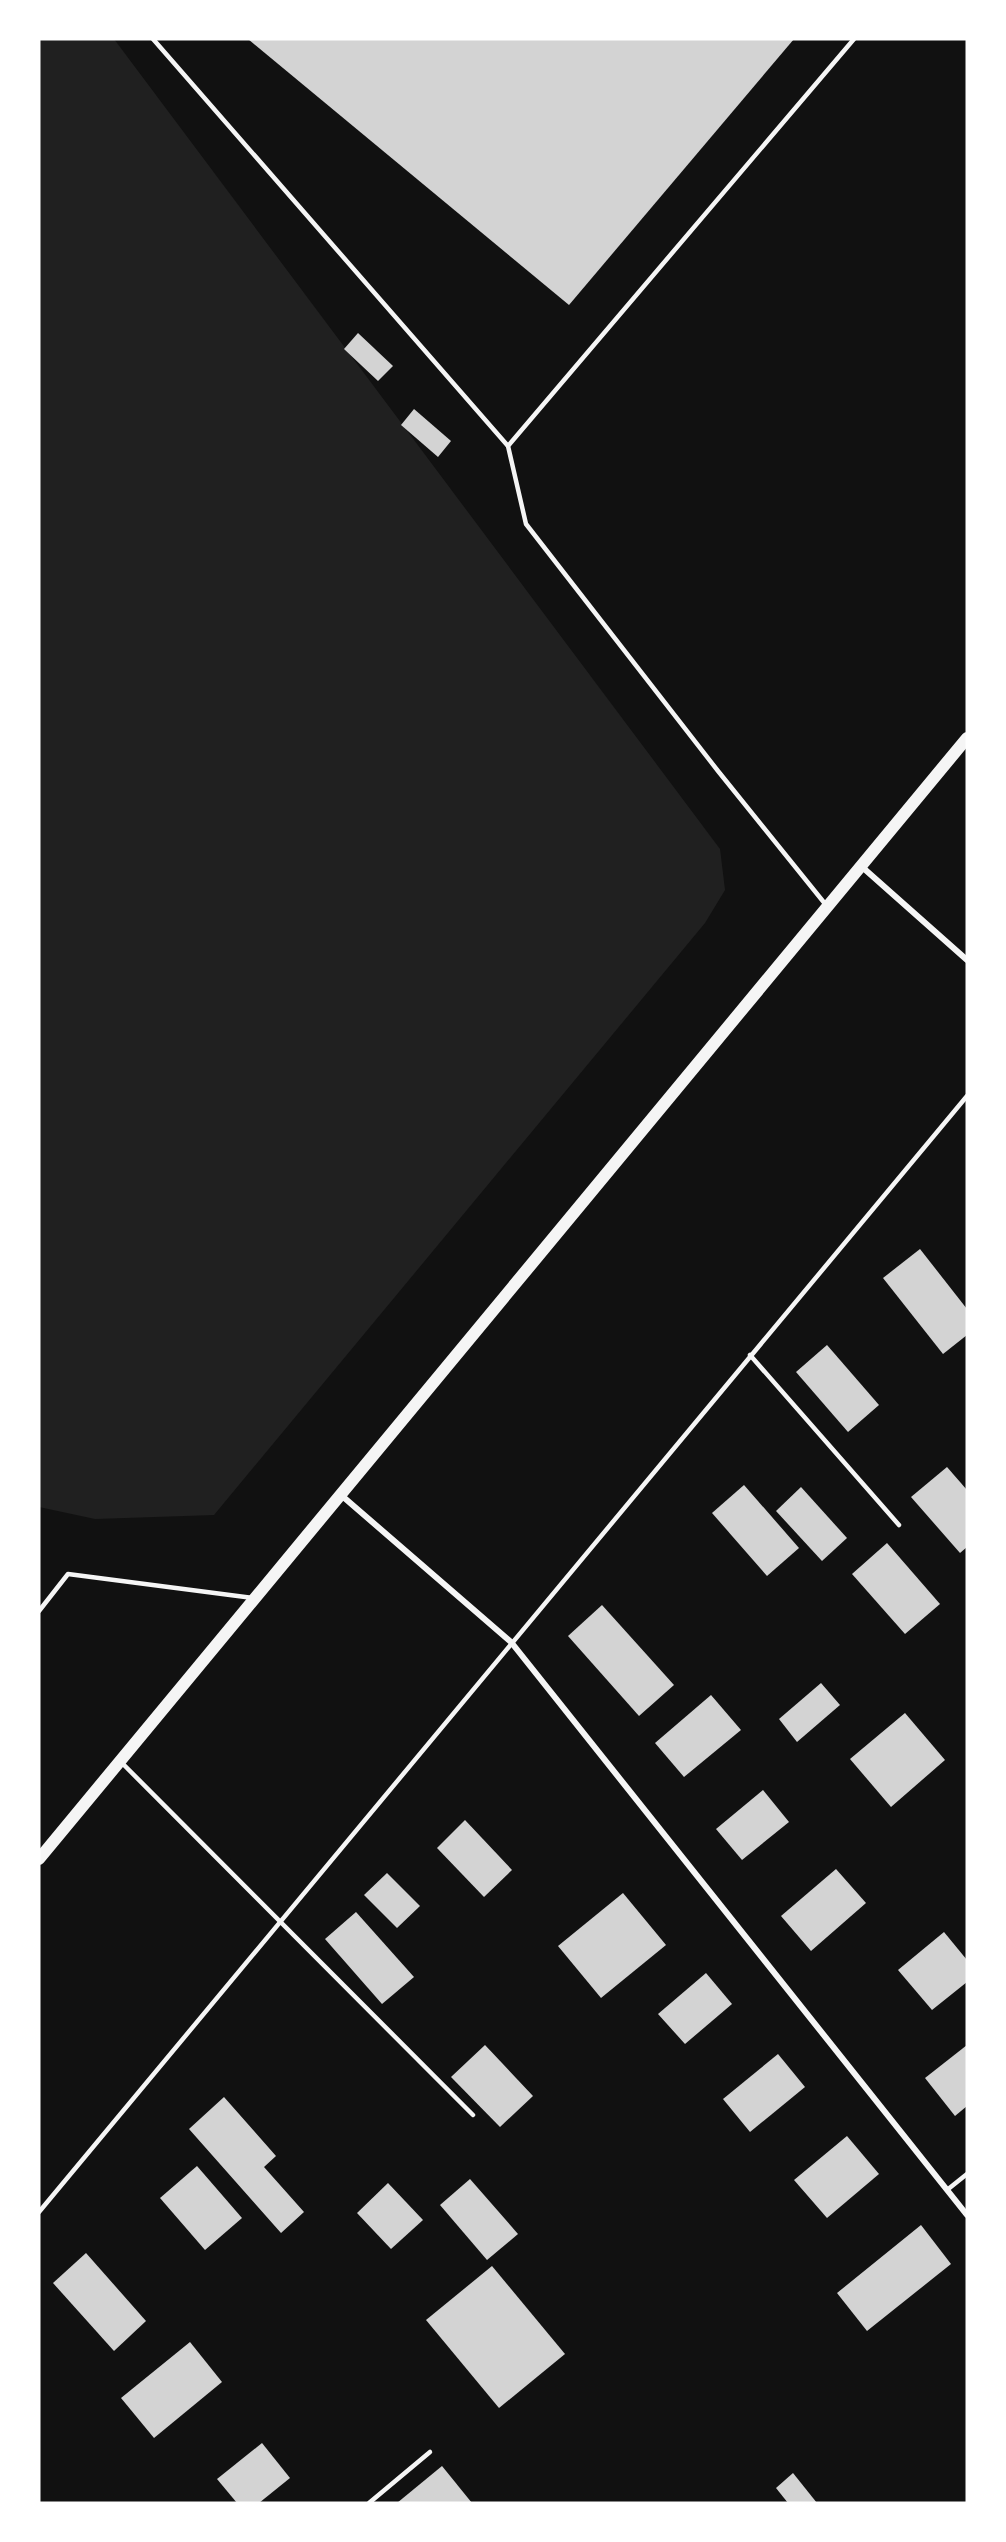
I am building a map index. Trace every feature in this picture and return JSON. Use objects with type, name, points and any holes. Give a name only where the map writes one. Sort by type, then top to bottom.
[{"type":"main road","points":[[39,1859],[967,738]]},
{"type":"street","points":[[861,866],[967,960]]},
{"type":"street","points":[[341,1495],[511,1642],[967,2215]]},
{"type":"lane","points":[[153,39],[508,446],[526,524],[827,907]]},
{"type":"lane","points":[[508,446],[854,39]]},
{"type":"lane","points":[[39,2212],[967,1096]]},
{"type":"lane","points":[[750,1355],[899,1526]]},
{"type":"lane","points":[[39,1611],[69,1574],[255,1598]]},
{"type":"lane","points":[[120,1761],[472,2115]]},
{"type":"lane","points":[[947,2190],[967,2174]]},
{"type":"lane","points":[[369,2503],[430,2452]]},
{"type":"shaded area","points":[[39,39],[114,39],[720,849],[725,890],[705,923],[214,1515],[95,1519],[39,1507]]},
{"type":"building","points":[[248,39],[794,39],[569,305]]},
{"type":"building","points":[[358,333],[393,366],[378,381],[344,349]]},
{"type":"building","points":[[414,409],[451,441],[438,457],[401,425]]},
{"type":"building","points":[[920,1249],[967,1309],[967,1335],[943,1354],[883,1278]]},
{"type":"building","points":[[827,1345],[879,1405],[848,1432],[796,1372]]},
{"type":"building","points":[[947,1467],[967,1490],[967,1547],[960,1553],[911,1497]]},
{"type":"building","points":[[744,1485],[799,1548],[767,1576],[712,1513]]},
{"type":"building","points":[[801,1487],[847,1538],[822,1561],[776,1511]]},
{"type":"building","points":[[887,1543],[940,1604],[905,1634],[852,1574]]},
{"type":"building","points":[[602,1605],[674,1685],[639,1716],[568,1636]]},
{"type":"building","points":[[821,1683],[840,1705],[797,1742],[779,1719]]},
{"type":"building","points":[[711,1695],[741,1730],[684,1777],[655,1743]]},
{"type":"building","points":[[905,1713],[945,1760],[891,1807],[850,1759]]},
{"type":"building","points":[[763,1790],[789,1822],[742,1860],[716,1829]]},
{"type":"building","points":[[465,1820],[512,1870],[484,1897],[437,1848]]},
{"type":"building","points":[[836,1869],[866,1903],[811,1951],[781,1916]]},
{"type":"building","points":[[387,1873],[420,1906],[397,1928],[364,1895]]},
{"type":"building","points":[[623,1893],[666,1945],[601,1998],[558,1946]]},
{"type":"building","points":[[356,1912],[414,1977],[382,2004],[325,1939]]},
{"type":"building","points":[[944,1932],[967,1960],[967,1982],[932,2010],[898,1970]]},
{"type":"building","points":[[706,1973],[732,2004],[685,2044],[658,2014]]},
{"type":"building","points":[[485,2045],[533,2096],[500,2127],[451,2077]]},
{"type":"building","points":[[967,2045],[967,2106],[955,2116],[925,2078]]},
{"type":"building","points":[[778,2054],[805,2087],[750,2132],[723,2099]]},
{"type":"building","points":[[224,2097],[276,2156],[264,2167],[304,2212],[281,2233],[189,2129]]},
{"type":"building","points":[[847,2136],[879,2174],[827,2218],[794,2180]]},
{"type":"building","points":[[197,2166],[242,2218],[205,2250],[160,2198]]},
{"type":"building","points":[[470,2179],[518,2234],[487,2260],[440,2205]]},
{"type":"building","points":[[388,2183],[423,2220],[391,2249],[357,2213]]},
{"type":"building","points":[[921,2225],[951,2264],[867,2331],[837,2293]]},
{"type":"building","points":[[86,2253],[146,2321],[114,2351],[53,2283]]},
{"type":"building","points":[[492,2266],[565,2354],[499,2408],[426,2320]]},
{"type":"building","points":[[190,2342],[222,2382],[154,2438],[121,2398]]},
{"type":"building","points":[[262,2443],[290,2478],[259,2503],[237,2503],[217,2479]]},
{"type":"building","points":[[442,2466],[472,2503],[397,2503]]},
{"type":"building","points":[[793,2473],[817,2503],[788,2503],[776,2488]]}]
